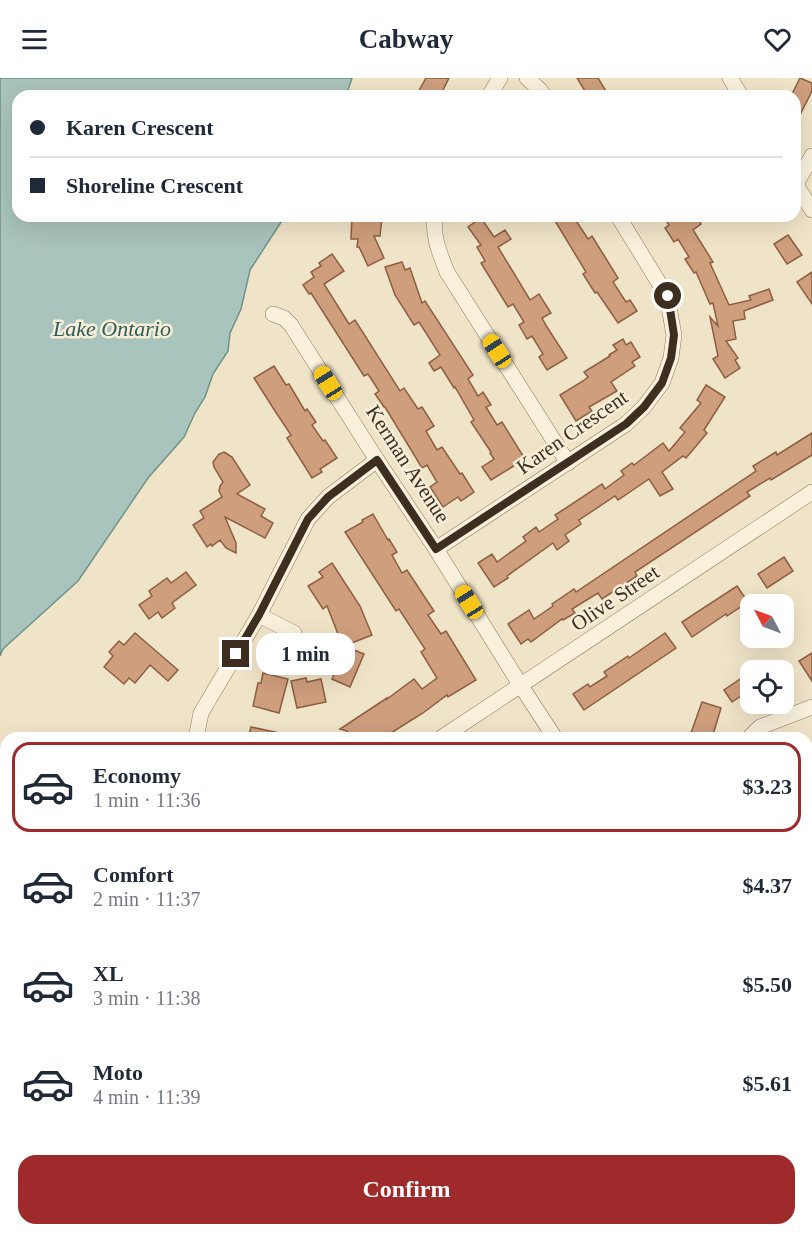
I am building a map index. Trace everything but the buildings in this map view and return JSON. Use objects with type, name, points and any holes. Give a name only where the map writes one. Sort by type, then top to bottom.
[{"type":"street","points":[[528,78],[540,90]]},
{"type":"street","points":[[801,174],[812,156]]},
{"type":"street","points":[[801,193],[812,210]]},
{"type":"street","points":[[434,222],[437,247],[447,272],[568,463]]},
{"type":"street","name":"Karen Crescent","points":[[436,549],[626,424],[644,407],[662,383],[671,358],[674,335],[668,296],[622,222]]},
{"type":"street","name":"Kerman Avenue","points":[[273,314],[284,318],[291,325],[551,732]]},
{"type":"street","points":[[197,732],[201,713],[259,615],[308,519],[328,497],[377,460]]},
{"type":"street","name":"Olive Street","points":[[450,732],[812,492]]},
{"type":"street","points":[[259,615],[294,633]]},
{"type":"street","points":[[755,732],[760,727],[812,707]]},
{"type":"water","name":"Lake Ontario","points":[[0,78],[352,78],[348,90],[12,90],[12,222],[281,222],[250,270],[241,309],[230,333],[228,351],[213,374],[205,397],[184,437],[148,478],[78,581],[3,649],[0,656]]},
{"type":"route","points":[[236,654],[259,615],[308,519],[328,497],[377,460],[436,549],[626,424],[644,407],[662,383],[671,358],[674,335],[668,296]]}]
